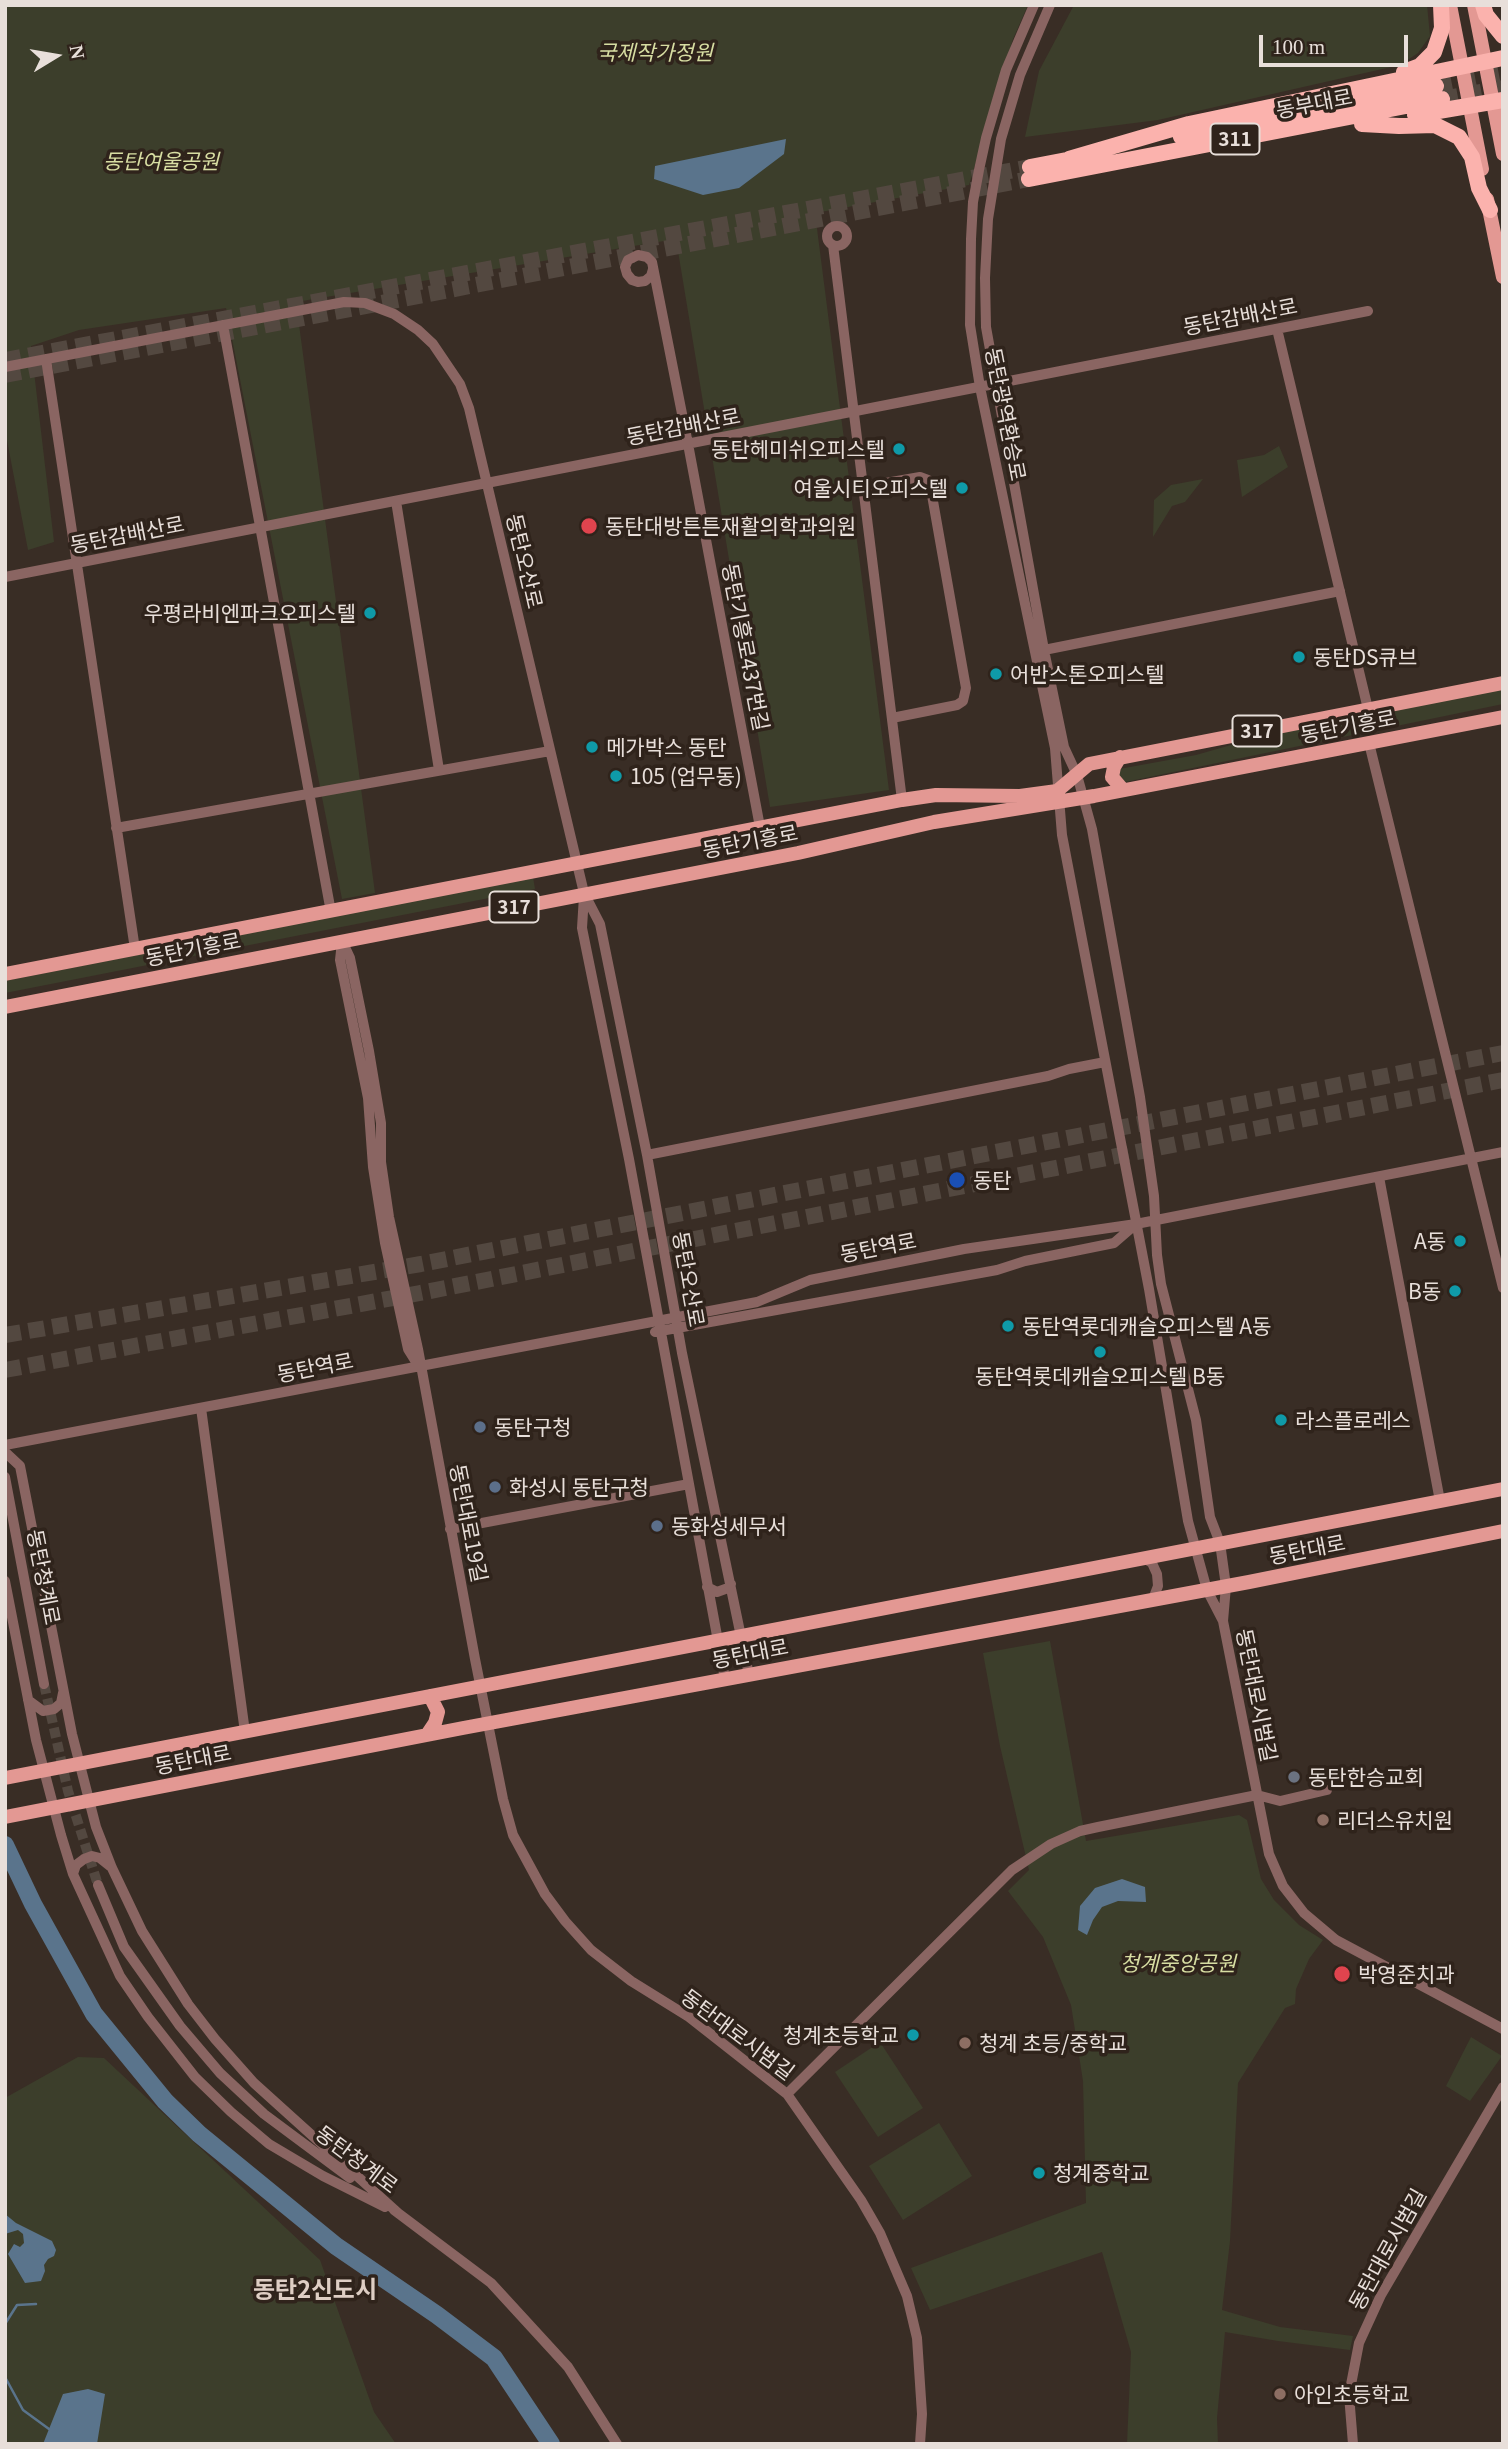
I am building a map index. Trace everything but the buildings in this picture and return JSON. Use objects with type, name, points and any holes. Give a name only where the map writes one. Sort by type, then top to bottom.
[{"type":"highway","points":[[1357,88],[1420,66],[1430,58],[1443,28],[1441,5]]},
{"type":"highway","points":[[1483,5],[1492,25],[1503,36]]},
{"type":"highway","points":[[1069,159],[1189,124],[1503,58]]},
{"type":"highway","name":"동부대로","points":[[1439,93],[1112,163],[1029,174],[1069,159],[1439,93]]},
{"type":"highway","points":[[1112,163],[1167,160],[1498,101]]},
{"type":"highway","points":[[1362,124],[1435,125],[1459,137],[1472,157],[1479,188],[1490,210]]},
{"type":"main road","points":[[1450,5],[1503,277]]},
{"type":"main road","points":[[1474,5],[1485,62],[1498,101],[1503,154]]},
{"type":"main road","name":"동탄기흥로","points":[[5,1007],[797,853],[1058,797],[1088,764],[1503,683]]},
{"type":"main road","name":"동탄기흥로","points":[[5,974],[902,800],[936,795],[1084,798],[1503,717]]},
{"type":"main road","points":[[1120,757],[1112,777],[1123,790]]},
{"type":"main road","name":"동탄대로","points":[[5,1778],[1503,1489]]},
{"type":"main road","name":"동탄대로","points":[[12,1816],[488,1723],[1206,1590],[1503,1531]]},
{"type":"main road","points":[[427,1735],[438,1712],[430,1696]]},
{"type":"street","name":"동탄광역환승로","points":[[1034,5],[1006,70],[986,138],[973,202],[969,299],[980,387],[1055,748],[1062,835],[1105,1062]]},
{"type":"street","name":"동탄광역환승로","points":[[1050,5],[1012,98],[1001,139],[991,192],[986,245],[985,309],[995,384],[1044,650],[1064,747],[1077,775],[1092,829],[1140,1097],[1155,1220]]},
{"type":"street","points":[[833,245],[902,800]]},
{"type":"street","points":[[638,255],[647,257],[652,262],[653,269],[645,281],[638,282],[632,280],[625,267],[628,260],[638,255]]},
{"type":"street","name":"동탄기흥로437번길","points":[[653,269],[760,827]]},
{"type":"street","points":[[645,281],[661,311]]},
{"type":"street","name":"동탄오산로","points":[[223,325],[344,302],[365,303],[394,314],[418,330],[433,344],[460,384],[469,408],[584,893],[600,924],[647,1155],[677,1324],[750,1675]]},
{"type":"street","name":"동탄감배산로","points":[[5,577],[1368,311]]},
{"type":"street","points":[[5,367],[223,325],[331,912]]},
{"type":"street","points":[[1277,328],[1368,709]]},
{"type":"street","points":[[46,359],[135,949]]},
{"type":"street","points":[[863,487],[920,477],[928,480],[967,688],[963,701],[957,705],[892,718]]},
{"type":"street","points":[[396,501],[439,770]]},
{"type":"street","points":[[1044,650],[1340,591]]},
{"type":"street","points":[[1369,743],[1503,1288]]},
{"type":"street","points":[[116,828],[550,751]]},
{"type":"street","name":"동탄오산로","points":[[584,893],[582,928],[629,1160],[724,1679]]},
{"type":"street","name":"동탄대로19길","points":[[342,941],[340,960],[368,1098],[373,1167],[385,1244],[408,1349],[420,1367],[480,1686]]},
{"type":"street","points":[[647,1155],[1048,1076],[1105,1062],[1136,1224]]},
{"type":"street","name":"동탄역로","points":[[677,1324],[757,1302],[810,1280],[974,1247],[1136,1224],[1503,1152]]},
{"type":"street","points":[[1379,1177],[1440,1501]]},
{"type":"street","points":[[1155,1220],[1161,1284],[1196,1420],[1210,1517],[1220,1543],[1226,1586]]},
{"type":"street","name":"동탄역로","points":[[5,1445],[632,1327],[658,1327],[751,1314],[985,1272],[1114,1243],[1136,1224]]},
{"type":"street","name":"동탄대로시범길","points":[[1136,1224],[1188,1521],[1206,1590],[1223,1620]]},
{"type":"street","points":[[1054,1236],[1058,1254]]},
{"type":"street","points":[[1149,1289],[1161,1284]]},
{"type":"street","name":"동탄대로","points":[[201,1408],[246,1732]]},
{"type":"street","points":[[5,1452],[20,1466],[72,1734],[96,1827],[142,1931],[188,2004],[254,2083],[398,2213]]},
{"type":"street","name":"동탄청계로","points":[[5,1477],[44,1684]]},
{"type":"street","points":[[450,1529],[689,1484]]},
{"type":"street","points":[[1144,1558],[1152,1563],[1157,1574],[1158,1586],[1153,1599]]},
{"type":"street","points":[[5,1581],[36,1740],[53,1808],[74,1874],[120,1976],[195,2077],[230,2112],[269,2144],[323,2176],[398,2213]]},
{"type":"street","points":[[707,1587],[717,1592],[731,1584]]},
{"type":"street","name":"동탄대로시범길","points":[[1226,1586],[1223,1620],[1269,1854],[1293,1900],[1336,1940],[1503,2029]]},
{"type":"street","name":"동탄대로시범길","points":[[480,1686],[513,1835],[534,1875],[565,1921],[591,1950],[631,1981],[689,2017],[787,2094],[861,2200],[880,2233],[907,2296],[916,2338],[922,2414],[920,2444]]},
{"type":"street","points":[[28,1700],[43,1711],[54,1709],[61,1703],[64,1690]]},
{"type":"street","points":[[787,2094],[1000,1881],[1026,1859],[1080,1831],[1257,1796],[1280,1801],[1327,1790]]},
{"type":"street","points":[[74,1874],[76,1865],[84,1858],[92,1856],[107,1861],[112,1868]]},
{"type":"street","name":"동탄청계로","points":[[99,1885],[124,1947],[180,2026],[220,2073],[264,2114],[491,2283],[568,2367],[617,2444]]},
{"type":"street","name":"동탄대로시범길","points":[[1353,2444],[1349,2395],[1359,2343],[1381,2295],[1503,2087]]},
{"type":"green space","name":"동탄여울공원","points":[[5,5],[1028,5],[1013,39],[969,185],[815,213],[889,790],[770,807],[676,239],[296,302],[375,893],[342,899],[226,308],[79,330],[31,346],[54,542],[28,550],[5,430]]},
{"type":"green space","points":[[1074,5],[1427,5],[1430,36],[1418,53],[1400,65],[1158,120],[1025,137],[1039,71]]},
{"type":"green space","points":[[1279,446],[1288,467],[1242,497],[1237,460],[1264,455]]},
{"type":"green space","points":[[1203,479],[1185,502],[1172,506],[1153,537],[1154,500],[1171,485]]},
{"type":"green space","points":[[1503,687],[1503,704],[1125,782],[1117,778],[1119,769],[1196,755],[1273,733]]},
{"type":"green space","points":[[533,877],[535,889],[5,993],[5,981]]},
{"type":"green space","name":"청계중앙공원","points":[[1050,1641],[1086,1841],[1239,1815],[1247,1820],[1261,1879],[1274,1900],[1299,1925],[1323,1940],[1309,1959],[1296,1989],[1295,2004],[1285,2008],[1238,2083],[1230,2241],[1222,2310],[1280,2327],[1353,2336],[1350,2350],[1225,2332],[1217,2418],[1218,2444],[1127,2444],[1131,2352],[1102,2252],[930,2310],[911,2268],[1086,2203],[1083,2081],[1071,2005],[1043,1937],[1008,1891],[1029,1870],[1000,1746],[983,1653]]},
{"type":"green space","points":[[1471,2037],[1502,2056],[1470,2101],[1446,2086]]},
{"type":"green space","points":[[880,2042],[923,2108],[878,2137],[835,2072]]},
{"type":"green space","points":[[78,2057],[104,2058],[320,2260],[374,2412],[396,2444],[5,2444],[5,2098]]},
{"type":"green space","points":[[939,2123],[972,2176],[903,2220],[869,2166]]},
{"type":"water","points":[[786,139],[784,154],[739,188],[703,195],[654,179],[655,166]]},
{"type":"water","points":[[1122,1879],[1145,1887],[1146,1902],[1118,1901],[1102,1907],[1087,1935],[1078,1930],[1080,1906],[1095,1888]]},
{"type":"water","points":[[5,2214],[16,2223],[52,2241],[56,2250],[54,2256],[44,2265],[41,2281],[25,2283],[8,2254],[14,2244],[20,2247],[24,2243],[23,2234],[18,2230],[5,2234]]},
{"type":"water","points":[[88,2389],[105,2394],[97,2444],[43,2444],[63,2394]]},
{"type":"waterway","points":[[5,1845],[33,1904],[94,2014],[165,2101],[199,2134],[336,2246],[437,2315],[494,2358],[551,2444]]},
{"type":"waterway","points":[[5,2324],[17,2305],[36,2304]]},
{"type":"waterway","points":[[5,2377],[23,2410],[49,2429]]},
{"type":"tunnel","points":[[1436,86],[1503,73]]},
{"type":"tunnel","points":[[1442,99],[1503,88]]},
{"type":"tunnel","points":[[5,360],[1030,167]]},
{"type":"tunnel","points":[[5,375],[1029,179]]},
{"type":"tunnel","points":[[5,1335],[421,1264],[1503,1053]]},
{"type":"tunnel","points":[[5,1370],[420,1293],[1503,1080]]},
{"type":"tunnel","points":[[44,1684],[68,1791],[98,1885]]},
{"type":"place","name":"동탄헤미쉬오피스텔","points":[[899,449]]},
{"type":"place","name":"여울시티오피스텔","points":[[962,488]]},
{"type":"place","name":"동탄대방튼튼재활의학과의원","points":[[589,526]]},
{"type":"place","name":"우평라비엔파크오피스텔","points":[[370,613]]},
{"type":"place","name":"동탄DS큐브","points":[[1299,657]]},
{"type":"place","name":"어반스톤오피스텔","points":[[996,674]]},
{"type":"place","name":"메가박스 동탄","points":[[592,747]]},
{"type":"place","name":"105 (업무동)","points":[[616,776]]},
{"type":"place","name":"동탄","points":[[957,1180]]},
{"type":"place","name":"A동","points":[[1460,1241]]},
{"type":"place","name":"B동","points":[[1455,1291]]},
{"type":"place","name":"동탄역롯데캐슬오피스텔 A동","points":[[1008,1326]]},
{"type":"place","name":"동탄역롯데캐슬오피스텔 B동","points":[[1100,1352]]},
{"type":"place","name":"라스플로레스","points":[[1281,1420]]},
{"type":"place","name":"동탄구청","points":[[480,1427]]},
{"type":"place","name":"화성시 동탄구청","points":[[495,1487]]},
{"type":"place","name":"동화성세무서","points":[[657,1526]]},
{"type":"place","name":"동탄한승교회","points":[[1294,1777]]},
{"type":"place","name":"리더스유치원","points":[[1323,1820]]},
{"type":"place","name":"박영준치과","points":[[1342,1974]]},
{"type":"place","name":"청계초등학교","points":[[913,2035]]},
{"type":"place","name":"청계 초등/중학교","points":[[965,2043]]},
{"type":"place","name":"청계중학교","points":[[1039,2173]]},
{"type":"place","name":"아인초등학교","points":[[1280,2394]]},
{"type":"district","name":"동탄2신도시","points":[[315,2289]]},
{"type":"park label","name":"국제작가정원","points":[[655,52]]}]
